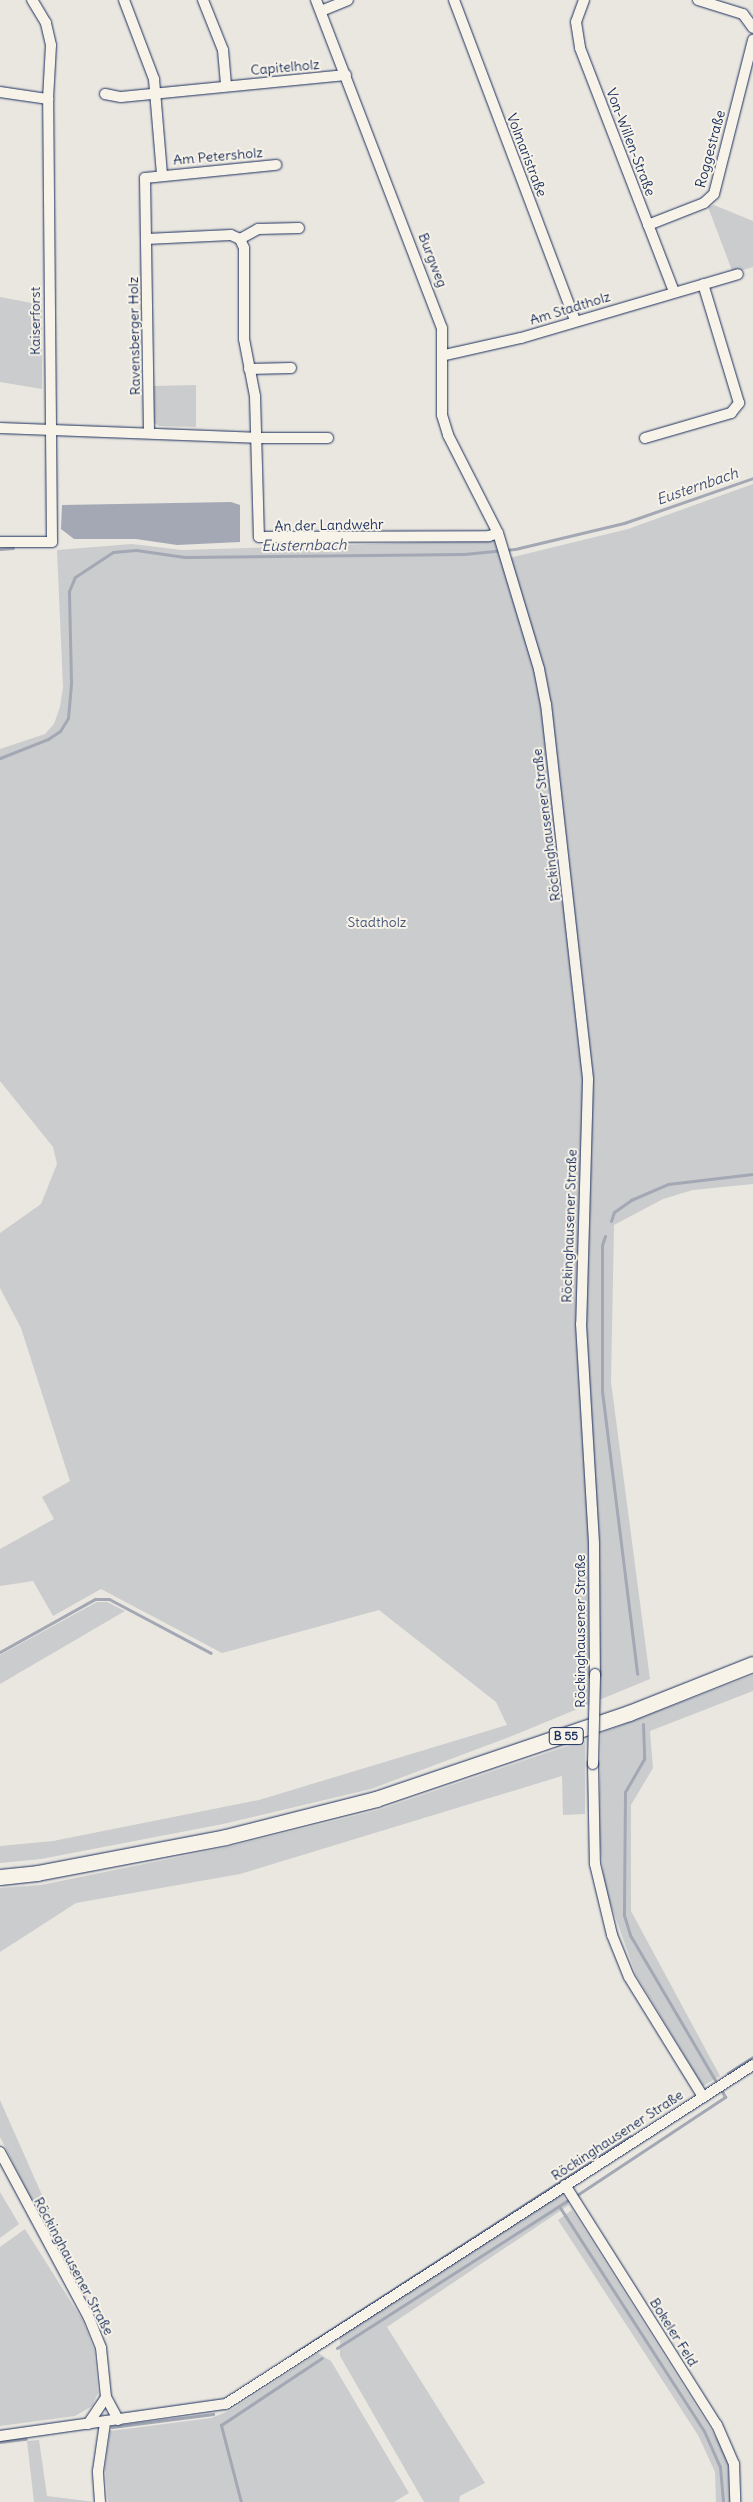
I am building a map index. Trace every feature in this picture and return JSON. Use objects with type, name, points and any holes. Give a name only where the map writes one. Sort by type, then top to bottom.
[{"type":"main road","name":"B 55","points":[[0,1877],[37,1873],[226,1837],[376,1799],[610,1720],[753,1664]]},
{"type":"street","name":"Kaiserforst","points":[[0,542],[52,542],[49,432],[48,100],[51,45],[46,22],[32,0]]},
{"type":"street","points":[[124,0],[154,80],[155,92]]},
{"type":"street","points":[[203,0],[223,50],[226,86]]},
{"type":"street","name":"Burgweg","points":[[316,0],[429,289],[442,328],[445,355],[442,415],[448,435],[500,537]]},
{"type":"street","points":[[320,11],[348,0]]},
{"type":"street","name":"Volmaristraße","points":[[454,0],[575,320]]},
{"type":"street","name":"Von-Willen-Straße","points":[[584,0],[576,22],[580,48],[674,292]]},
{"type":"street","points":[[698,0],[743,14],[753,23],[753,28]]},
{"type":"street","name":"Roggestraße","points":[[648,225],[704,203],[714,194],[753,40]]},
{"type":"street","name":"Capitelholz","points":[[105,94],[120,97],[155,92],[346,75]]},
{"type":"street","points":[[0,92],[48,100]]},
{"type":"street","name":"Am Petersholz","points":[[155,92],[162,174]]},
{"type":"street","name":"Am Petersholz","points":[[143,212],[145,178],[162,174],[276,164]]},
{"type":"street","name":"Ravensberger Holz","points":[[143,212],[146,238],[149,432]]},
{"type":"street","points":[[240,239],[258,229],[300,228]]},
{"type":"street","points":[[146,238],[231,235],[240,239],[244,248],[244,339],[255,396],[255,438]]},
{"type":"street","name":"Am Stadtholz","points":[[445,355],[521,338],[575,320],[738,274]]},
{"type":"street","points":[[645,438],[731,413],[739,404],[704,284]]},
{"type":"street","points":[[249,369],[291,368]]},
{"type":"street","points":[[0,428],[49,432],[149,432],[255,438],[328,438]]},
{"type":"street","name":"An der Landwehr","points":[[255,438],[257,533],[263,539],[500,537]]},
{"type":"street","name":"Röckinghausener Straße","points":[[0,2436],[105,2423],[226,2404],[565,2184],[703,2097],[629,1977],[612,1935],[595,1864],[593,1764],[595,1674],[594,1545],[581,1324],[588,1080],[586,1051],[546,704],[500,537]]},
{"type":"street","points":[[703,2097],[753,2065]]},
{"type":"street","name":"Röckinghausener Straße","points":[[0,2152],[89,2318],[101,2348],[106,2397],[118,2420]]},
{"type":"street","name":"Bokeler Feld","points":[[565,2184],[717,2425],[734,2464],[735,2502]]},
{"type":"street","points":[[88,2424],[106,2397]]},
{"type":"street","points":[[100,2502],[98,2471],[105,2423]]},
{"type":"green space","points":[[714,205],[753,221],[753,267],[733,273],[708,207]]},
{"type":"green space","points":[[0,297],[42,305],[42,389],[0,382]]},
{"type":"green space","points":[[196,385],[196,427],[159,426],[153,422],[152,386]]},
{"type":"green space","name":"Stadtholz","points":[[753,484],[753,1184],[693,1190],[663,1199],[614,1225],[611,1382],[650,1679],[512,1736],[371,1789],[223,1824],[41,1859],[0,1863],[0,1846],[53,1841],[259,1800],[507,1725],[496,1702],[379,1610],[222,1653],[101,1589],[53,1616],[33,1581],[0,1586],[0,1549],[54,1519],[42,1497],[70,1481],[21,1328],[0,1288],[0,1233],[41,1204],[57,1164],[53,1147],[0,1081],[0,749],[45,734],[54,724],[60,707],[63,687],[57,550],[132,544],[182,550],[495,540],[501,560],[628,529]]},
{"type":"green space","points":[[97,1602],[107,1602],[125,1611],[0,1684],[0,1655]]},
{"type":"green space","points":[[753,1675],[753,1691],[650,1731],[653,1768],[631,1805],[631,1911],[720,2076],[703,2086],[636,1975],[605,1888],[599,1836],[601,1733]]},
{"type":"green space","points":[[585,1740],[585,1814],[563,1815],[562,1776],[240,1874],[76,1903],[0,1952],[0,1888],[41,1885],[228,1847],[378,1810]]},
{"type":"green space","points":[[0,2100],[50,2213],[41,2218],[0,2137]]},
{"type":"green space","points":[[0,2192],[19,2224],[0,2238]]},
{"type":"green space","points":[[560,2192],[569,2205],[387,2327],[485,2483],[460,2496],[459,2502],[424,2502],[340,2356],[340,2336]]},
{"type":"green space","points":[[572,2210],[720,2444],[728,2463],[730,2502],[716,2502],[715,2472],[698,2435],[558,2220]]},
{"type":"green space","points":[[53,2219],[65,2244],[56,2249],[44,2223]]},
{"type":"green space","points":[[25,2229],[83,2321],[94,2350],[98,2393],[92,2406],[75,2416],[0,2426],[0,2247]]},
{"type":"green space","points":[[318,2353],[331,2361],[409,2493],[394,2502],[108,2502],[105,2468],[110,2431],[211,2418],[229,2411]]},
{"type":"green space","points":[[39,2440],[47,2496],[95,2502],[34,2502],[27,2441]]},
{"type":"shaded area","points":[[231,502],[240,505],[240,542],[177,545],[136,539],[74,539],[61,529],[62,505]]},
{"type":"waterway","name":"Eusternbach","points":[[0,758],[48,739],[60,731],[68,718],[71,682],[69,591],[75,577],[113,552],[136,550],[185,557],[464,554],[515,549],[624,523],[753,478]]},
{"type":"waterway","points":[[0,549],[13,548]]},
{"type":"waterway","points":[[611,1221],[614,1212],[631,1200],[668,1184],[753,1174]]},
{"type":"waterway","points":[[605,1236],[602,1245],[602,1391],[637,1674]]},
{"type":"waterway","points":[[0,1652],[95,1599],[109,1599],[211,1653]]},
{"type":"waterway","points":[[643,1724],[644,1759],[625,1792],[624,1915],[630,1935],[715,2080]]},
{"type":"waterway","points":[[728,2073],[753,2057]]},
{"type":"waterway","points":[[577,2195],[725,2097],[722,2091]]},
{"type":"waterway","points":[[292,2355],[630,2136]]},
{"type":"waterway","points":[[337,2348],[568,2200]]},
{"type":"waterway","points":[[559,2206],[704,2431],[720,2467],[723,2502]]},
{"type":"waterway","points":[[241,2502],[221,2425],[322,2358]]},
{"type":"waterway","points":[[112,2427],[213,2414]]},
{"type":"waterway","points":[[0,2442],[26,2439]]}]
